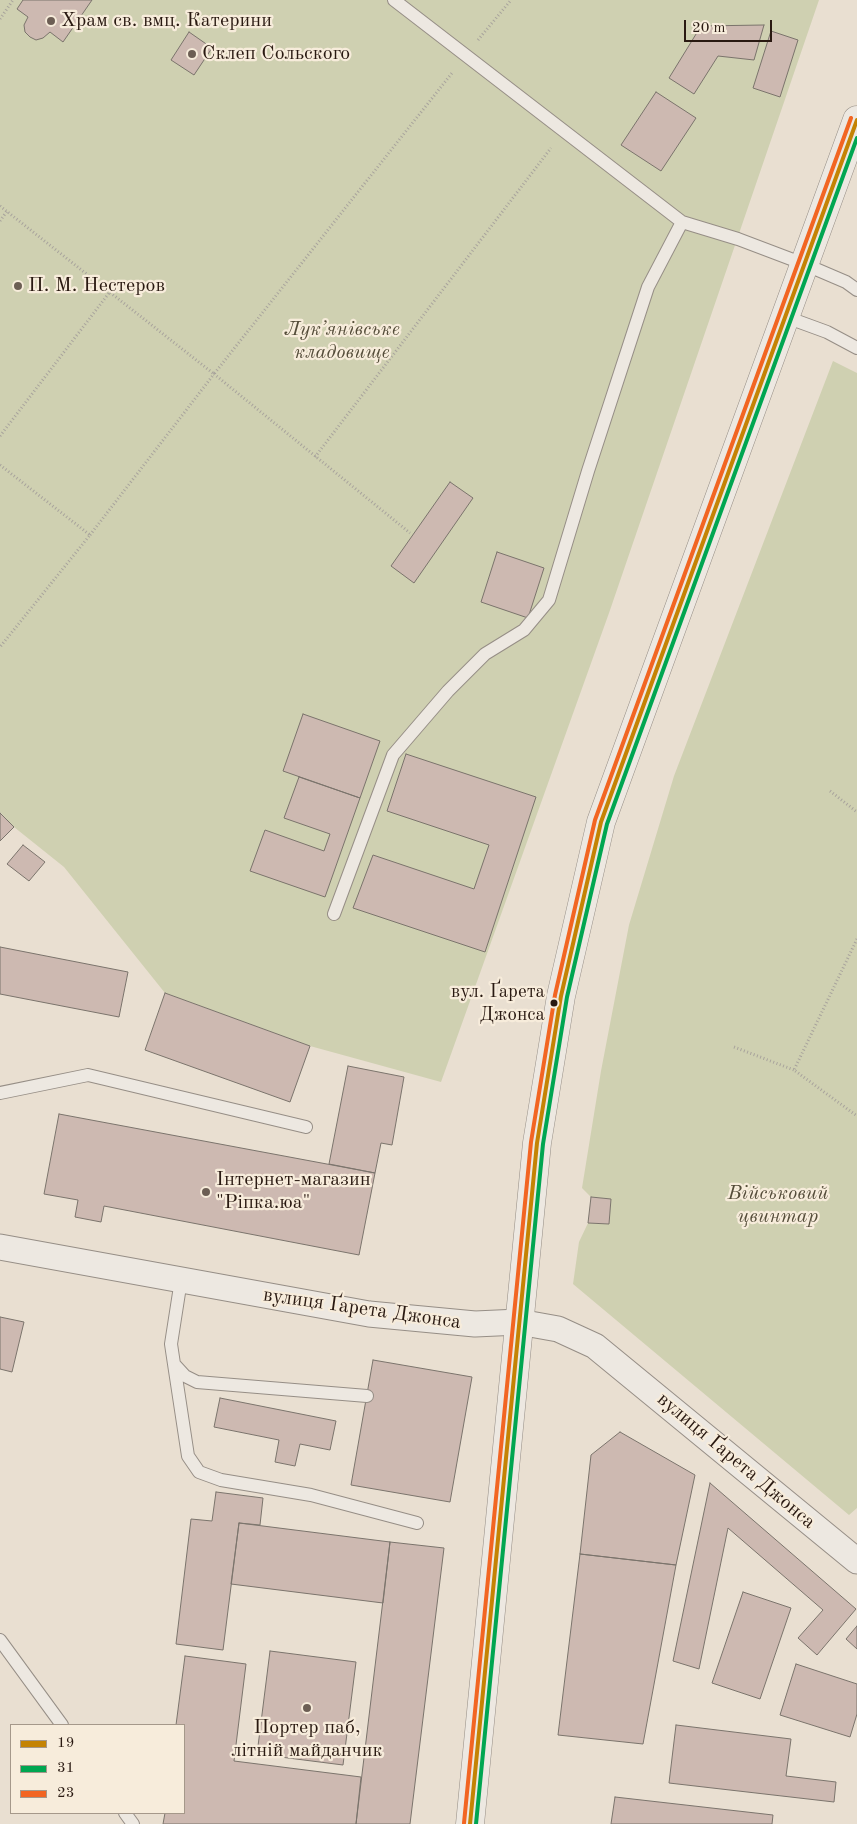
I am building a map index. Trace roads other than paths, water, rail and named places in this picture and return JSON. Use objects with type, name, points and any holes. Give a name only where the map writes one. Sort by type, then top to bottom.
[{"type":"street","points":[[470,1824],[540,1124],[561,996],[602,822],[857,120]]},
{"type":"street","name":"вулиця Ґарета Джонса","points":[[0,1247],[369,1314],[475,1324],[519,1322],[558,1330],[595,1346],[857,1561]]},
{"type":"lane","points":[[394,0],[682,222],[738,239],[804,264],[846,282],[857,290]]},
{"type":"lane","points":[[334,914],[393,755],[448,691],[485,654],[524,630],[549,600],[588,471],[648,287],[682,222]]},
{"type":"lane","points":[[786,317],[827,332],[857,348]]},
{"type":"lane","points":[[0,1093],[88,1076],[306,1127]]},
{"type":"lane","points":[[180,1280],[171,1344],[188,1456],[199,1472],[221,1480],[310,1495],[417,1523]]},
{"type":"lane","points":[[174,1364],[185,1376],[197,1382],[367,1396]]},
{"type":"lane","points":[[0,1640],[61,1724]]},
{"type":"place","name":"Храм св. вмц. Катерини","points":[[51,21]]},
{"type":"place","name":"Склеп Сольского","points":[[192,54]]},
{"type":"place","name":"П. М. Нестеров","points":[[18,286]]},
{"type":"place","name":"вул. Ґарета Джонса","points":[[554,1003]]},
{"type":"place","name":"Інтернет-магазин \"Ріпка.юа\"","points":[[206,1192]]},
{"type":"place","name":"Портер паб, літній майданчик","points":[[307,1708]]},
{"type":"park label","name":"Лукʼянівське кладовище","points":[[342,342]]},
{"type":"park label","name":"Військовий цвинтар","points":[[778,1206]]}]
